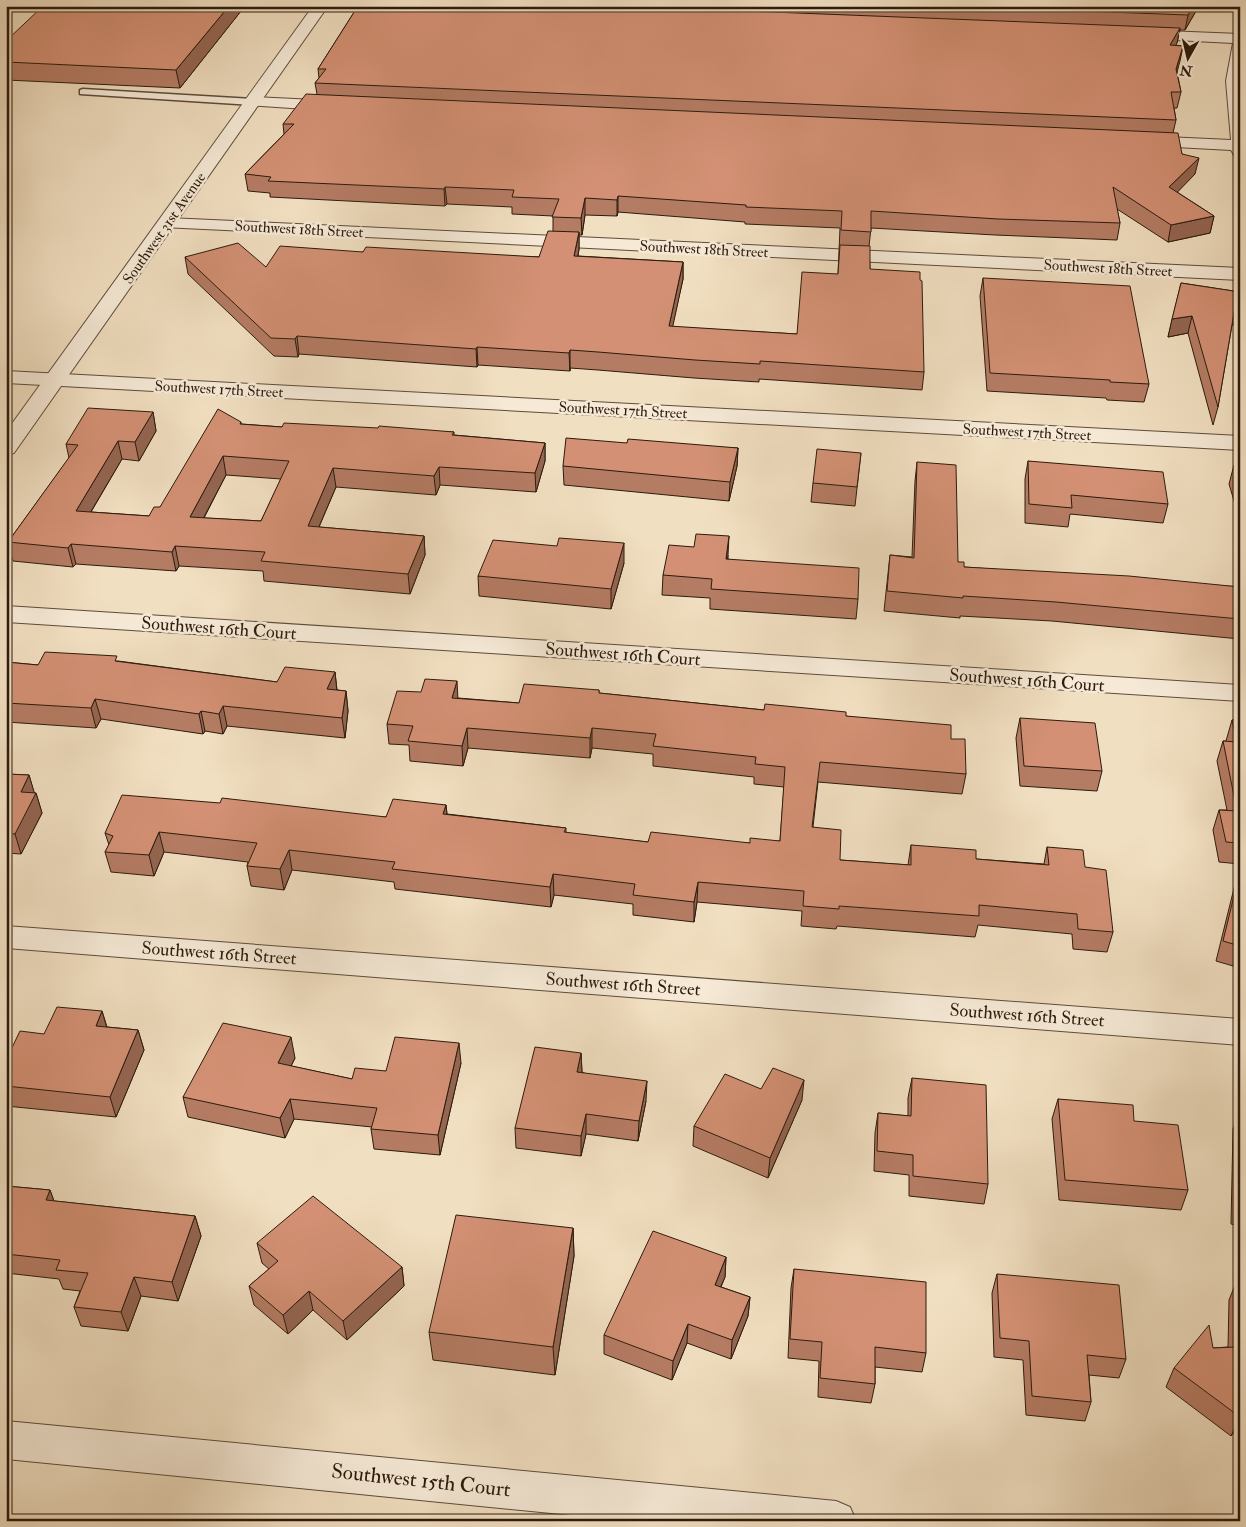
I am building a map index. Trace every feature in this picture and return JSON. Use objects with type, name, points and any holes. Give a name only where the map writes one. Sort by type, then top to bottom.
[{"type":"street","name":"Southwest 31st Avenue","points":[[6,448],[321,6]]},
{"type":"street","points":[[1131,35],[1240,39]]},
{"type":"street","points":[[1129,140],[1239,147],[1234,81],[1240,44]]},
{"type":"street","points":[[253,102],[352,107]]},
{"type":"street","name":"Southwest 18th Street","points":[[168,223],[1240,274]]},
{"type":"street","name":"Southwest 17th Street","points":[[6,377],[1240,443]]},
{"type":"street","name":"Southwest 16th Court","points":[[6,614],[1240,693]]},
{"type":"street","name":"Southwest 16th Street","points":[[6,937],[1240,1032]]},
{"type":"street","name":"Southwest 15th Court","points":[[6,1440],[836,1521]]},
{"type":"lane","points":[[83,92],[253,102]]},
{"type":"building","points":[[43,6],[229,6],[176,70],[6,62],[6,41]]},
{"type":"building","points":[[358,6],[618,6],[1180,28],[1170,45],[1183,46],[1176,69],[1181,92],[1171,92],[1176,120],[315,83],[326,69],[318,69]]},
{"type":"building","points":[[946,6],[1193,6],[1188,15]]},
{"type":"building","points":[[306,94],[1178,133],[1182,154],[1199,158],[1169,187],[1214,216],[1171,225],[1113,187],[1120,223],[998,219],[871,211],[871,232],[841,230],[842,211],[746,207],[746,205],[618,196],[617,200],[585,198],[581,218],[552,217],[559,199],[512,197],[514,190],[445,187],[444,189],[268,181],[271,177],[245,174],[294,124],[283,124]]},
{"type":"building","points":[[548,231],[579,232],[574,256],[683,262],[669,326],[797,334],[802,272],[838,274],[840,245],[870,246],[870,269],[920,272],[920,280],[922,281],[924,372],[760,361],[760,364],[695,360],[570,350],[569,353],[477,347],[476,349],[297,336],[295,339],[271,338],[185,257],[238,243],[266,267],[280,246],[363,252],[366,247],[539,257]]},
{"type":"building","points":[[983,278],[1130,286],[1149,384],[990,373]]},
{"type":"building","points":[[1181,283],[1240,292],[1240,306],[1235,307],[1218,407],[1192,316],[1172,319]]},
{"type":"building","points":[[88,408],[153,412],[135,442],[118,441],[76,511],[149,516],[154,507],[160,507],[218,409],[241,422],[240,424],[282,427],[284,423],[378,428],[379,426],[454,432],[452,435],[545,443],[535,473],[439,467],[434,476],[333,468],[308,526],[424,536],[408,574],[261,561],[265,552],[175,546],[172,552],[71,544],[68,548],[8,542],[78,445],[66,444]],"holes":[[[223,456],[289,461],[261,521],[190,517]]]},
{"type":"building","points":[[566,438],[627,443],[628,439],[738,448],[730,482],[563,466]]},
{"type":"building","points":[[817,449],[861,453],[857,487],[813,483]]},
{"type":"building","points":[[1028,461],[1163,472],[1168,504],[1071,495],[1072,508],[1029,504]]},
{"type":"building","points":[[917,462],[956,465],[958,562],[964,562],[964,567],[1129,576],[1240,587],[1240,619],[1056,602],[963,596],[963,598],[887,591],[890,555],[914,558]]},
{"type":"building","points":[[1234,465],[1240,466],[1240,485]]},
{"type":"building","points":[[696,534],[729,536],[726,559],[859,568],[858,599],[711,589],[712,579],[663,575],[669,545],[694,547]]},
{"type":"building","points":[[559,538],[624,543],[611,589],[478,576],[493,540],[557,546]]},
{"type":"building","points":[[45,652],[117,656],[115,661],[277,682],[285,667],[335,672],[327,689],[346,691],[342,718],[223,706],[219,714],[201,711],[199,714],[95,699],[91,708],[6,703],[6,662],[38,665]]},
{"type":"building","points":[[425,679],[457,681],[452,698],[519,703],[524,684],[599,690],[599,693],[764,710],[765,704],[846,712],[846,716],[951,725],[951,739],[965,739],[966,774],[820,762],[812,827],[841,830],[840,860],[911,865],[911,845],[976,850],[976,859],[1049,865],[1047,847],[1083,850],[1085,867],[1106,870],[1113,932],[1078,929],[1077,914],[979,905],[979,916],[839,906],[839,909],[803,906],[804,891],[698,882],[694,902],[633,895],[635,884],[553,874],[550,887],[392,869],[395,862],[289,850],[280,869],[247,866],[257,843],[159,832],[149,855],[105,852],[113,836],[105,833],[122,795],[220,803],[222,798],[386,817],[393,799],[446,805],[443,814],[566,828],[564,832],[648,842],[651,832],[750,843],[750,838],[780,841],[785,767],[755,764],[756,757],[653,746],[656,734],[592,728],[590,738],[467,728],[462,746],[408,741],[413,726],[387,724],[397,691],[421,692]]},
{"type":"building","points":[[1020,718],[1095,723],[1102,771],[1024,766]]},
{"type":"building","points":[[1232,720],[1240,720],[1240,843],[1226,842],[1219,810],[1237,811],[1223,741],[1237,742]]},
{"type":"building","points":[[6,774],[29,775],[21,792],[36,793],[15,834],[6,833]]},
{"type":"building","points":[[1240,871],[1240,946],[1223,941]]},
{"type":"building","points":[[57,1007],[102,1011],[96,1026],[138,1030],[110,1097],[6,1086],[6,1060],[20,1031],[44,1034]]},
{"type":"building","points":[[223,1023],[291,1037],[278,1063],[352,1079],[355,1068],[386,1071],[395,1037],[459,1043],[438,1135],[371,1129],[377,1108],[290,1099],[280,1118],[183,1097]]},
{"type":"building","points":[[535,1047],[581,1053],[577,1072],[647,1081],[639,1121],[586,1114],[581,1136],[515,1128]]},
{"type":"building","points":[[773,1068],[804,1080],[770,1158],[694,1126],[725,1074],[761,1089]]},
{"type":"building","points":[[912,1078],[986,1085],[988,1184],[913,1176],[913,1155],[877,1151],[878,1113],[911,1116]]},
{"type":"building","points":[[1058,1099],[1133,1105],[1134,1121],[1178,1125],[1188,1190],[1065,1180]]},
{"type":"building","points":[[1240,1165],[1240,1204],[1239,1204]]},
{"type":"building","points":[[6,1186],[50,1190],[46,1200],[195,1216],[172,1282],[134,1277],[121,1312],[74,1307],[88,1273],[56,1270],[60,1260],[6,1254]]},
{"type":"building","points":[[313,1196],[402,1267],[343,1321],[309,1291],[283,1315],[249,1286],[278,1261],[257,1243]]},
{"type":"building","points":[[456,1215],[573,1228],[553,1347],[429,1332]]},
{"type":"building","points":[[653,1231],[726,1257],[715,1285],[750,1297],[732,1340],[688,1324],[673,1361],[604,1335]]},
{"type":"building","points":[[794,1269],[926,1282],[926,1353],[875,1347],[875,1384],[820,1378],[822,1342],[790,1339]]},
{"type":"building","points":[[997,1274],[1119,1285],[1126,1359],[1087,1355],[1091,1402],[1032,1396],[1029,1341],[1000,1338]]},
{"type":"building","points":[[1237,1280],[1240,1282],[1240,1417],[1174,1368],[1209,1325],[1213,1348],[1236,1347]]}]
